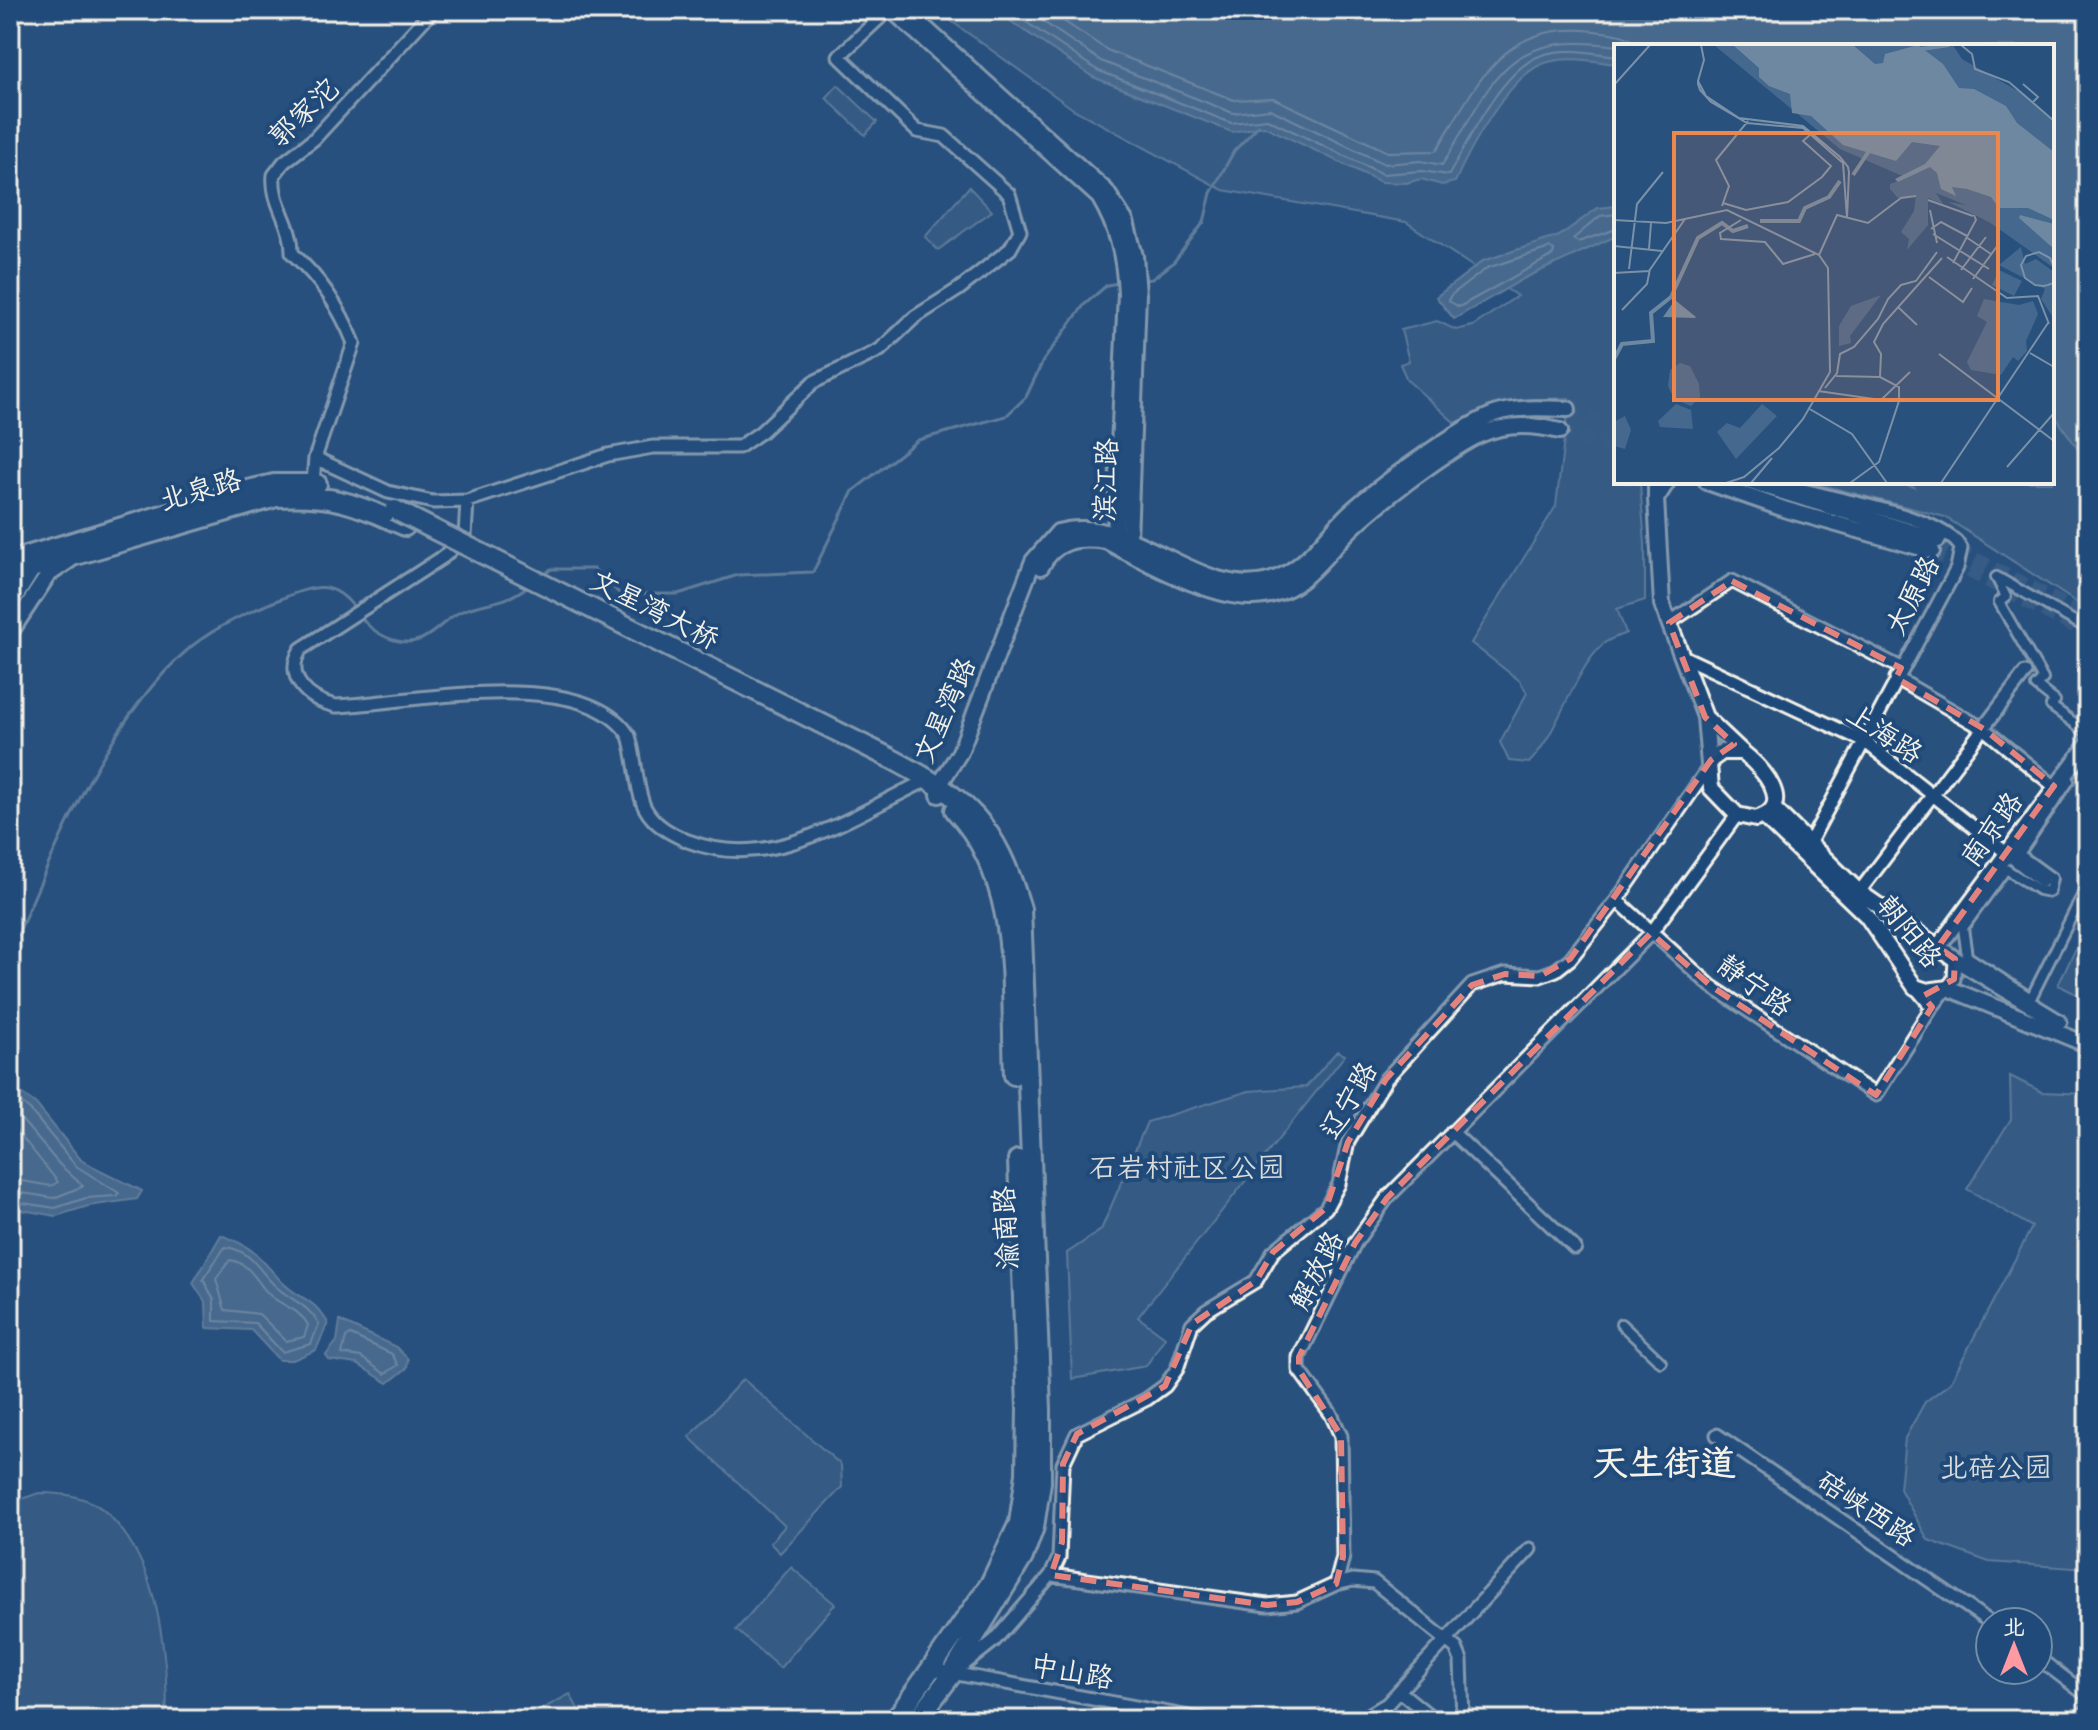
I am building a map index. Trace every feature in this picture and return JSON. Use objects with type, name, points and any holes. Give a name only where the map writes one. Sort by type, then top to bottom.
[{"type":"highway","name":"北泉路","points":[[10,574],[37,561],[235,493],[274,484],[313,483],[346,489],[400,518]]},
{"type":"highway","name":"北泉路","points":[[10,561],[76,556],[276,497],[313,495],[345,499],[400,518]]},
{"type":"highway","name":"文星湾大桥","points":[[400,518],[888,762]]},
{"type":"highway","name":"渝南路","points":[[888,762],[919,784],[942,789],[986,852],[1006,909],[1026,1448],[1019,1523],[1010,1549],[990,1584],[895,1720]]},
{"type":"highway","name":"渝南路","points":[[888,762],[942,789],[981,822],[999,847],[1021,909],[1042,1438],[1041,1482],[1034,1527],[1023,1557],[952,1674],[917,1720]]},
{"type":"main road","name":"滨江路","points":[[890,10],[1102,194]]},
{"type":"main road","name":"滨江路","points":[[905,10],[1102,194],[1116,225],[1124,257],[1129,379],[1122,542]]},
{"type":"main road","name":"文星湾路","points":[[942,789],[965,763],[1049,554],[1067,541],[1086,538],[1122,542],[1234,583],[1273,580],[1308,559],[1349,513],[1379,487],[1472,426],[1498,412],[1541,407],[1568,409]]},
{"type":"main road","name":"文星湾路","points":[[1122,542],[1219,592],[1257,597],[1277,592],[1322,565],[1342,537],[1389,497],[1478,436],[1534,425],[1560,431]]},
{"type":"main road","points":[[1656,484],[1662,604],[1705,717],[1711,788],[1737,815],[1748,819],[1768,812]]},
{"type":"main road","points":[[1656,499],[1666,484]]},
{"type":"main road","points":[[1713,484],[1787,510],[1935,545],[1757,484]]},
{"type":"main road","points":[[11,631],[48,575],[76,556]]},
{"type":"main road","points":[[11,631],[10,604],[37,561]]},
{"type":"main road","points":[[1705,717],[1774,786],[1768,812]]},
{"type":"main road","name":"南京路","points":[[1938,947],[2088,744]]},
{"type":"main road","points":[[1709,765],[1722,752],[1742,752]]},
{"type":"main road","points":[[1768,812],[1810,842],[1859,892],[1955,959],[2049,1017],[2088,1036]]},
{"type":"main road","name":"朝阳路","points":[[1768,812],[1867,916],[1915,987],[1927,991],[1948,988],[2088,1045]]},
{"type":"main road","points":[[1974,997],[1973,982],[1987,979]]},
{"type":"main road","points":[[2083,1720],[2088,1713]]},
{"type":"street","name":"郭家沱","points":[[313,483],[315,458],[354,343],[342,313],[322,281],[292,253],[289,222],[275,199],[274,175],[284,162],[314,139],[433,10]]},
{"type":"street","points":[[315,458],[388,492],[433,502],[467,501],[608,455],[653,447],[739,447],[761,432],[814,382],[880,350],[915,317],[959,289],[1010,249],[1020,231],[1009,194],[944,136],[917,131],[839,56],[890,10]]},
{"type":"street","name":"太原路","points":[[1784,484],[1892,512],[1954,535],[1961,548],[1957,568],[1810,842]]},
{"type":"street","points":[[467,501],[465,536],[443,557],[301,649],[294,661],[294,671],[304,692],[320,703],[336,706],[515,693],[563,697],[592,705],[622,725],[629,736],[646,811],[666,830],[707,848],[739,852],[774,850],[919,784]]},
{"type":"street","points":[[2088,629],[1996,577],[2006,597],[1999,602],[2043,679],[2036,686],[2055,701],[2051,706],[2088,733]]},
{"type":"street","points":[[1669,623],[1732,581],[1898,673],[1984,729],[2054,786]]},
{"type":"street","name":"上海路","points":[[1682,656],[1864,741],[2008,851],[2042,881]]},
{"type":"street","points":[[1859,892],[2025,673]]},
{"type":"street","points":[[2088,753],[2019,854],[2052,878],[2049,892],[2039,890],[2006,869],[1963,928],[1967,956],[2031,998],[2088,884]]},
{"type":"street","name":"辽宁路","points":[[952,1674],[995,1640],[1051,1575],[1062,1542],[1063,1464],[1077,1434],[1147,1399],[1165,1386],[1177,1369],[1192,1324],[1206,1311],[1256,1281],[1273,1252],[1326,1208],[1339,1184],[1348,1142],[1386,1079],[1472,985],[1505,974],[1540,976],[1556,970],[1617,900],[1709,765]]},
{"type":"street","name":"解放路","points":[[1336,1584],[1343,1557],[1341,1436],[1331,1414],[1305,1382],[1299,1370],[1299,1357],[1355,1243],[1387,1198],[1651,933],[1737,815]]},
{"type":"street","name":"静宁路","points":[[1617,900],[1711,986],[1876,1095],[1932,1007]]},
{"type":"street","points":[[1915,987],[1932,1007],[1954,979],[1955,959]]},
{"type":"street","points":[[1452,1132],[1575,1248]]},
{"type":"street","points":[[1621,1324],[1661,1362]]},
{"type":"street","name":"碚峡西路","points":[[1717,1435],[1974,1611]]},
{"type":"street","points":[[1360,1720],[1387,1704],[1526,1553]]},
{"type":"street","points":[[1051,1575],[1267,1605],[1297,1602],[1336,1584],[1353,1580],[1374,1582],[1456,1648],[1461,1660],[1463,1720]]},
{"type":"street","name":"中山路","points":[[930,1669],[1206,1720]]},
{"type":"street","points":[[2054,1670],[2088,1696]]},
{"type":"street","points":[[1399,1691],[1435,1720]]},
{"type":"highlighted area","points":[[1732,581],[1901,668],[1896,678],[1984,729],[2054,786],[1938,947],[1955,959],[1954,979],[1923,996],[1932,1007],[1876,1095],[1711,986],[1651,933],[1387,1198],[1355,1243],[1299,1357],[1299,1370],[1341,1436],[1343,1557],[1336,1584],[1297,1602],[1267,1605],[1051,1575],[1062,1542],[1063,1464],[1077,1434],[1165,1386],[1192,1324],[1256,1281],[1273,1252],[1326,1208],[1348,1142],[1386,1079],[1472,985],[1505,974],[1540,976],[1570,959],[1711,760],[1734,744],[1705,717],[1669,623]]},
{"type":"green space","points":[[936,10],[2088,10],[2088,610],[1945,517],[1818,484],[1901,484],[1914,487],[1911,484],[2054,484],[2054,44],[1614,44],[1614,484],[1640,484],[1645,544],[1645,600],[1617,609],[1626,633],[1605,642],[1592,657],[1549,735],[1529,763],[1509,761],[1500,742],[1527,693],[1520,681],[1471,643],[1556,506],[1569,398],[1519,400],[1455,423],[1407,380],[1400,364],[1409,361],[1401,330],[1437,321],[1456,330],[1473,326],[1517,296],[1406,222],[1223,190],[1073,109]]},
{"type":"green space","points":[[838,85],[877,122],[865,135],[826,98]]},
{"type":"green space","points":[[969,187],[992,211],[938,250],[925,237]]},
{"type":"green space","points":[[2088,924],[2088,1000],[2058,985]]},
{"type":"green space","name":"石岩村社区公园","points":[[1337,1051],[1345,1055],[1138,1317],[1165,1337],[1146,1366],[1072,1379],[1067,1253],[1101,1230],[1147,1122],[1249,1091],[1306,1087]]},
{"type":"green space","name":"北碚公园","points":[[2010,1076],[2042,1092],[2088,1094],[2088,1569],[1989,1562],[1928,1540],[1900,1489],[1905,1438],[1925,1402],[1950,1383],[2032,1227],[1967,1189],[2011,1119]]},
{"type":"green space","points":[[743,1379],[841,1465],[842,1487],[780,1553],[770,1543],[785,1526],[689,1437]]},
{"type":"green space","points":[[39,1493],[67,1495],[93,1503],[108,1514],[135,1549],[152,1590],[161,1634],[167,1699],[163,1720],[10,1720],[10,1503]]},
{"type":"green space","points":[[791,1567],[835,1604],[780,1668],[736,1630]]},
{"type":"green space","points":[[570,1694],[584,1720],[526,1720],[525,1718]]},
{"type":"water","points":[[994,10],[2088,10],[2088,464],[2054,418],[2054,44],[1614,44],[1614,64],[1560,60],[1542,64],[1529,72],[1491,116],[1455,182],[1442,185],[1421,179],[1406,183],[1381,182],[1264,126],[1232,132],[1093,77]]},
{"type":"water","points":[[1614,206],[1614,237],[1525,278],[1454,319],[1436,297],[1483,261],[1559,236],[1598,208]]},
{"type":"water","points":[[10,1085],[36,1104],[82,1161],[142,1191],[137,1199],[88,1206],[56,1216],[10,1208]]},
{"type":"water","points":[[221,1235],[255,1253],[288,1287],[322,1314],[328,1323],[316,1350],[293,1360],[279,1360],[251,1330],[207,1328],[206,1303],[193,1283]]},
{"type":"water","points":[[340,1321],[396,1347],[408,1359],[407,1368],[388,1383],[357,1364],[329,1360],[326,1355],[337,1341]]},
{"type":"waterway","points":[[1143,280],[1152,279],[1173,263],[1204,222],[1211,193],[1234,151],[1259,125]]},
{"type":"waterway","points":[[544,575],[551,569],[594,569],[620,594],[678,594],[738,575],[813,572],[853,491],[918,440],[1006,416],[1026,397],[1043,361],[1084,305],[1107,285],[1119,283]]},
{"type":"waterway","points":[[360,616],[371,628],[386,637],[411,642],[424,638],[460,612],[510,597],[528,586]]},
{"type":"waterway","points":[[10,953],[85,788],[133,710],[161,676],[213,631],[247,613],[304,590],[331,589],[340,593],[356,610]]},
{"type":"tunnel","points":[[1568,409],[1614,423]]},
{"type":"tunnel","points":[[1560,431],[1614,449]]},
{"type":"tunnel","points":[[1938,540],[2088,617]]},
{"type":"tunnel","points":[[1932,551],[2088,634]]},
{"type":"district","name":"天生街道","points":[[1664,1462]]}]
